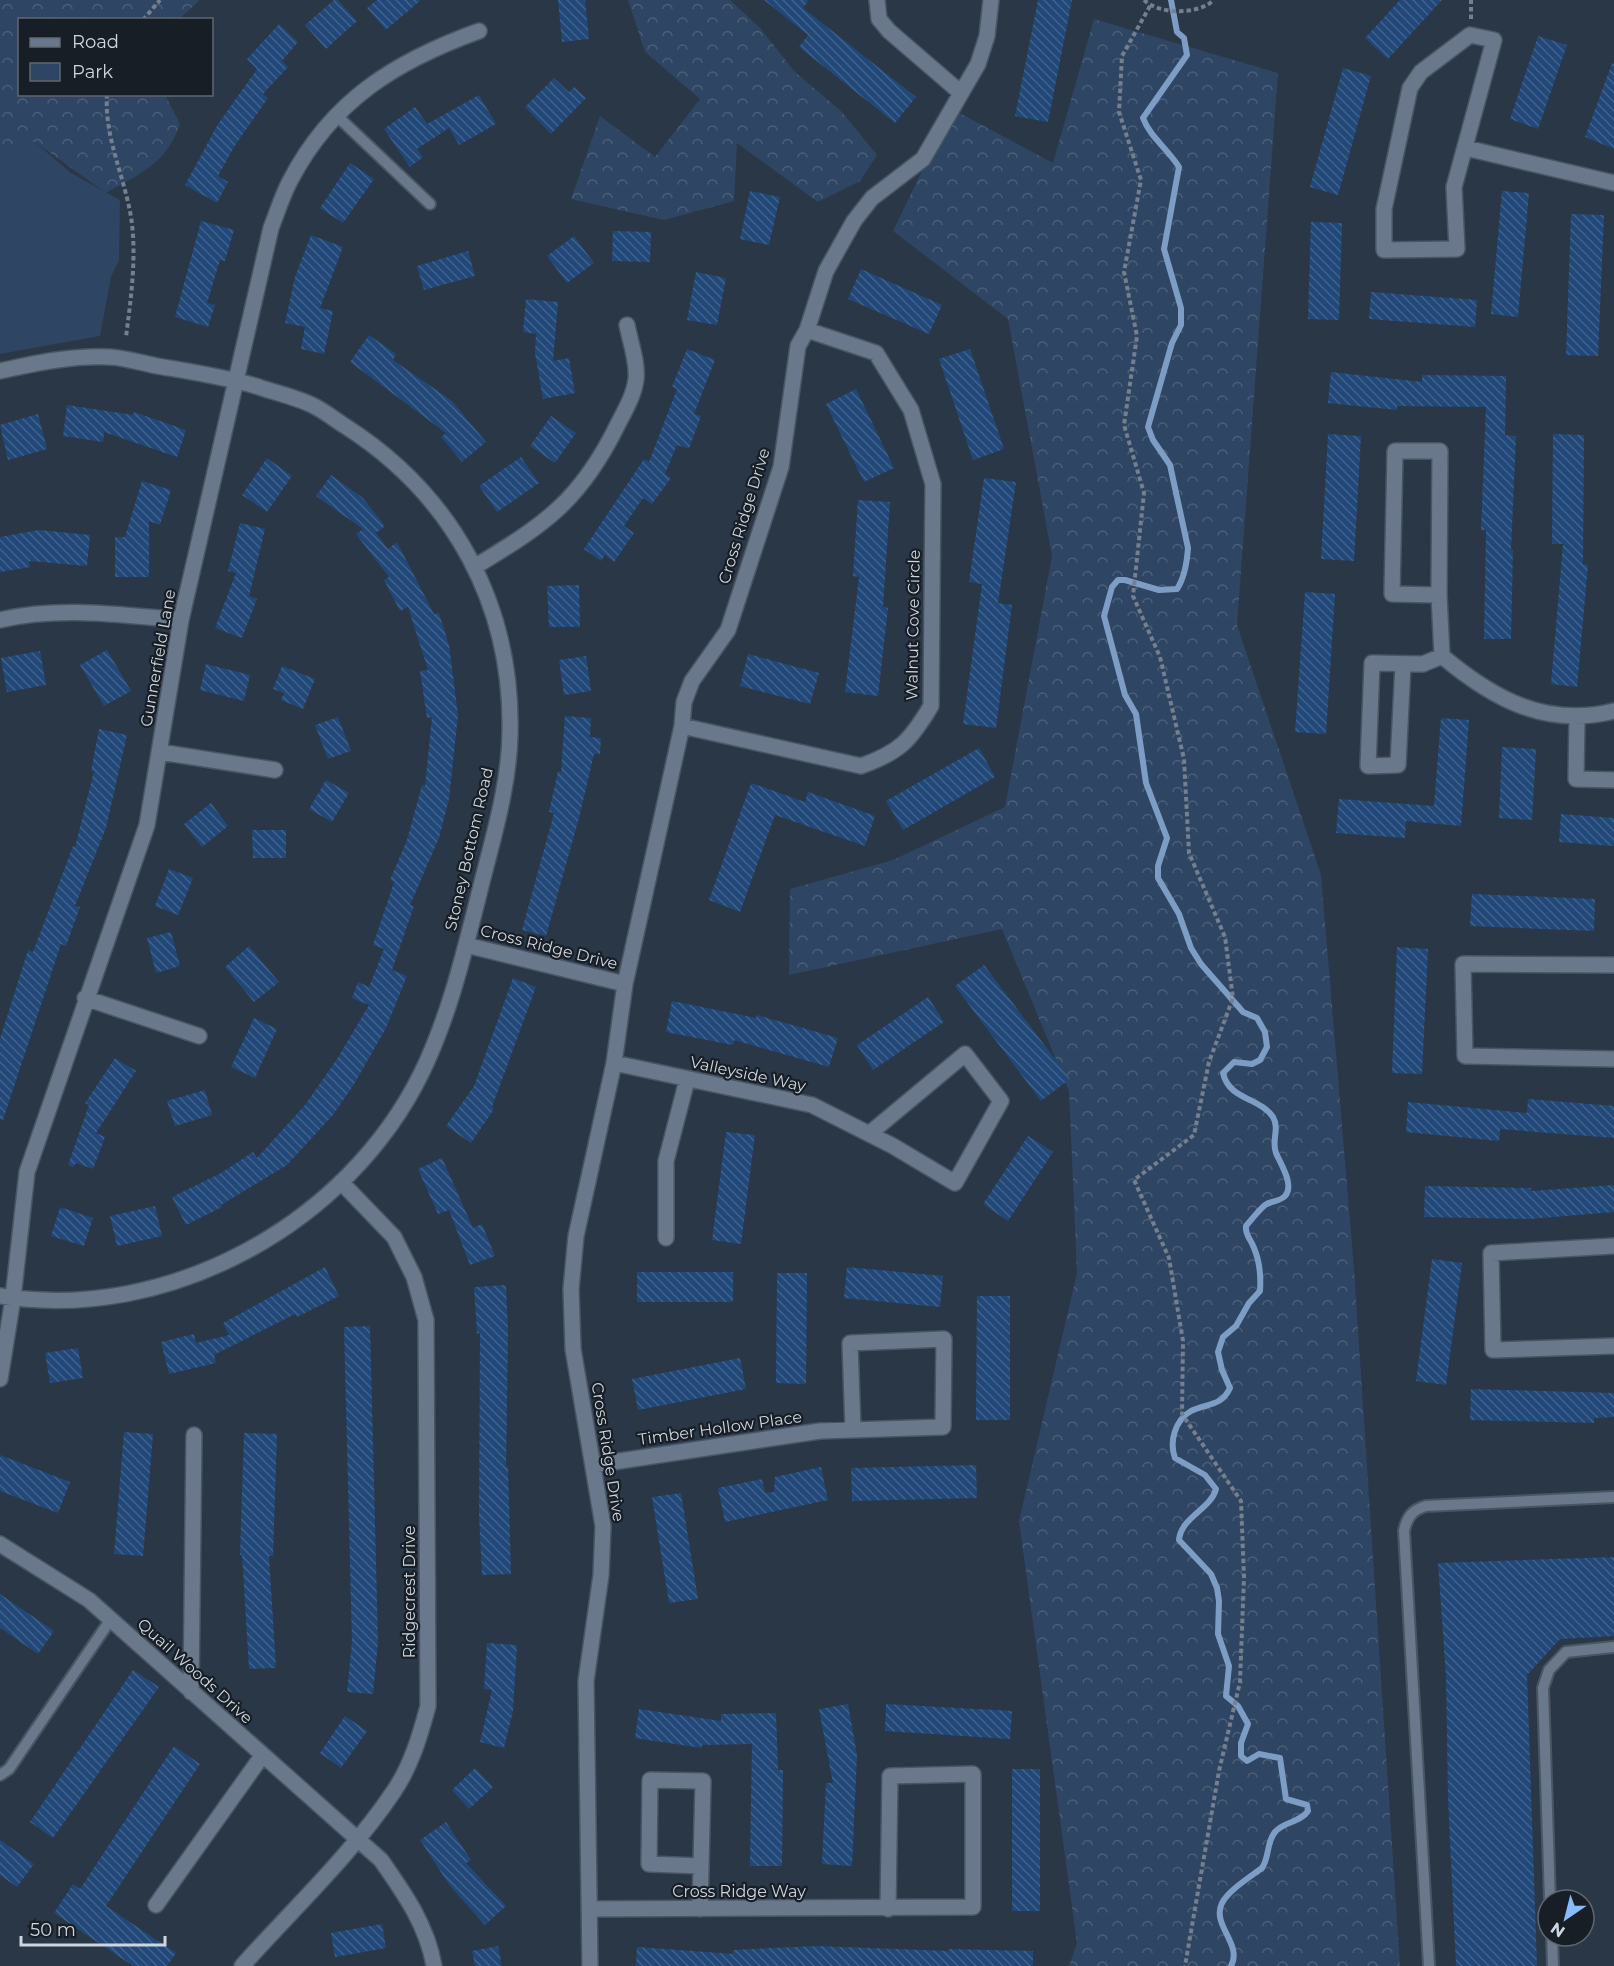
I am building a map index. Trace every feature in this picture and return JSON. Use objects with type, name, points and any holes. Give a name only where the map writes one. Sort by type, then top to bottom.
[{"type":"street","points":[[878,0],[879,19],[889,31],[961,93]]},
{"type":"street","name":"Cross Ridge Drive","points":[[590,1966],[586,1681],[601,1575],[603,1526],[573,1349],[571,1289],[576,1236],[614,1063],[625,984],[682,726],[684,702],[692,681],[728,630],[781,467],[798,346],[807,330],[826,271],[854,221],[872,198],[923,159],[978,64],[987,36],[991,0]]},
{"type":"street","name":"Gunnerfield Lane","points":[[0,1379],[7,1297],[27,1172],[147,825],[181,620],[271,228],[290,182],[310,149],[337,116],[383,75],[432,48],[479,31]]},
{"type":"street","points":[[1470,35],[1494,40],[1466,148],[1454,187],[1457,249],[1384,249],[1384,209],[1410,88],[1420,72],[1470,35]]},
{"type":"street","points":[[1466,148],[1614,183]]},
{"type":"street","points":[[476,566],[538,528],[580,488],[601,458],[630,400],[636,378],[627,325]]},
{"type":"street","name":"Walnut Cove Circle","points":[[682,726],[861,766],[887,756],[914,735],[931,706],[933,484],[911,410],[876,353],[807,330]]},
{"type":"street","name":"Stoney Bottom Road","points":[[0,371],[43,361],[111,357],[235,380],[312,405],[380,448],[440,509],[476,566],[504,650],[510,734],[502,798],[445,1020],[420,1076],[384,1134],[341,1182],[309,1212],[269,1239],[188,1278],[96,1299],[48,1301],[7,1297]]},
{"type":"street","points":[[1439,595],[1392,594],[1395,450],[1440,451],[1439,595],[1442,656],[1469,679],[1498,696],[1538,713],[1577,717],[1614,711]]},
{"type":"street","points":[[0,620],[24,614],[73,611],[181,620]]},
{"type":"street","points":[[1403,664],[1398,765],[1368,766],[1372,663],[1423,664],[1442,656]]},
{"type":"street","points":[[1577,717],[1576,779],[1614,780]]},
{"type":"street","points":[[160,752],[275,770]]},
{"type":"street","name":"Cross Ridge Drive","points":[[466,945],[625,984]]},
{"type":"street","points":[[1614,965],[1463,964],[1466,1056],[1614,1059]]},
{"type":"street","points":[[86,998],[199,1036]]},
{"type":"street","name":"Valleyside Way","points":[[614,1063],[812,1105],[869,1134],[954,1183],[1000,1101],[965,1054],[869,1134]]},
{"type":"street","points":[[666,1238],[666,1161],[687,1080]]},
{"type":"street","name":"Ridgecrest Drive","points":[[242,1966],[357,1837],[394,1791],[418,1743],[428,1706],[426,1320],[414,1277],[394,1237],[341,1182]]},
{"type":"street","points":[[1614,1245],[1491,1253],[1493,1350],[1614,1346]]},
{"type":"street","name":"Timber Hollow Place","points":[[593,1465],[820,1431],[853,1430],[943,1427],[944,1339],[850,1343],[853,1430]]},
{"type":"street","points":[[191,1692],[194,1435]]},
{"type":"street","name":"Quail Woods Drive","points":[[0,1544],[89,1600],[381,1860],[412,1905],[431,1948],[435,1966]]},
{"type":"street","points":[[156,1905],[262,1756]]},
{"type":"street","name":"Cross Ridge Way","points":[[590,1909],[888,1909],[973,1907],[973,1774],[890,1776],[888,1909]]},
{"type":"street","points":[[700,1909],[703,1781],[650,1780],[649,1864],[701,1866]]},
{"type":"lane","points":[[337,116],[430,204]]},
{"type":"lane","points":[[1429,1966],[1405,1542],[1406,1522],[1409,1515],[1426,1506],[1614,1497]]},
{"type":"lane","points":[[0,1775],[9,1769],[111,1619]]},
{"type":"lane","points":[[1550,1888],[1543,1688],[1549,1670],[1566,1652],[1614,1647]]},
{"type":"lane","points":[[1552,1948],[1553,1966]]},
{"type":"path","points":[[145,18],[159,0]]},
{"type":"path","points":[[1144,0],[1150,6],[1182,12],[1209,5],[1214,0]]},
{"type":"path","points":[[1150,6],[1122,56],[1119,112],[1141,180],[1124,272],[1137,336],[1124,425],[1144,494],[1133,596],[1160,657],[1184,759],[1189,853],[1225,937],[1233,998],[1209,1062],[1194,1135],[1134,1180],[1169,1258],[1182,1341],[1182,1414],[1241,1501],[1244,1577],[1240,1682],[1219,1771],[1185,1966]]},
{"type":"path","points":[[106,96],[105,114],[110,139],[131,217],[131,296],[126,337]]},
{"type":"green space","points":[[0,0],[200,0],[180,18],[18,18],[18,96],[166,96],[180,124],[167,149],[151,166],[106,193],[35,142],[0,153]]},
{"type":"green space","points":[[628,0],[730,0],[760,28],[794,71],[841,111],[877,155],[860,181],[818,202],[737,143],[734,201],[664,220],[571,199],[600,116],[655,157],[700,99],[645,52]]},
{"type":"green space","points":[[1094,19],[1278,73],[1237,625],[1321,875],[1354,1269],[1400,1966],[1069,1966],[1077,1943],[1019,1521],[1077,1273],[1069,1091],[1002,929],[789,975],[790,889],[893,860],[1005,807],[1052,556],[1008,319],[893,231],[952,109],[1053,163]]},
{"type":"green space","points":[[35,142],[71,173],[120,200],[119,260],[111,277],[100,336],[0,354],[0,151]]},
{"type":"building","points":[[334,0],[338,0],[357,21],[326,49],[305,25]]},
{"type":"building","points":[[377,0],[421,0],[386,30],[367,8]]},
{"type":"building","points":[[558,0],[585,0],[589,39],[562,42]]},
{"type":"building","points":[[764,0],[809,0],[803,8],[916,97],[895,123],[799,47],[808,35]]},
{"type":"building","points":[[1038,0],[1072,0],[1048,122],[1015,116]]},
{"type":"building","points":[[1400,0],[1442,0],[1388,59],[1365,38]]},
{"type":"building","points":[[279,24],[298,42],[282,61],[288,67],[263,94],[268,98],[234,147],[218,176],[228,182],[217,203],[185,185],[218,124],[257,69],[247,59]]},
{"type":"building","points":[[1538,36],[1567,45],[1538,129],[1510,119]]},
{"type":"building","points":[[1612,63],[1614,64],[1614,149],[1585,137]]},
{"type":"building","points":[[1343,68],[1371,76],[1338,195],[1310,187]]},
{"type":"building","points":[[554,78],[569,92],[574,87],[586,98],[551,134],[525,107]]},
{"type":"building","points":[[479,95],[496,124],[459,145],[449,128],[417,149],[423,157],[410,167],[384,129],[415,107],[427,124]]},
{"type":"building","points":[[350,163],[374,179],[343,223],[320,208]]},
{"type":"building","points":[[750,191],[780,197],[769,245],[740,239]]},
{"type":"building","points":[[1502,191],[1529,193],[1518,317],[1491,314]]},
{"type":"building","points":[[1571,214],[1604,215],[1598,356],[1566,355]]},
{"type":"building","points":[[201,221],[234,230],[225,261],[220,260],[207,303],[215,305],[208,327],[175,317]]},
{"type":"building","points":[[1311,222],[1342,223],[1339,320],[1308,319]]},
{"type":"building","points":[[613,231],[651,232],[650,262],[612,261]]},
{"type":"building","points":[[311,235],[343,247],[320,308],[333,311],[324,354],[301,349],[305,327],[285,323],[295,277]]},
{"type":"building","points":[[574,236],[594,263],[567,283],[547,256]]},
{"type":"building","points":[[468,251],[475,276],[424,290],[417,266]]},
{"type":"building","points":[[861,269],[942,305],[929,334],[848,299]]},
{"type":"building","points":[[696,272],[726,278],[717,325],[687,320]]},
{"type":"building","points":[[1371,292],[1477,300],[1475,327],[1369,319]]},
{"type":"building","points":[[526,299],[558,302],[553,361],[569,358],[575,393],[543,399],[535,353],[536,334],[523,332]]},
{"type":"building","points":[[369,335],[396,354],[393,360],[452,401],[486,442],[462,462],[441,437],[446,433],[350,362]]},
{"type":"building","points":[[687,349],[715,360],[694,414],[701,416],[689,449],[677,445],[665,474],[671,478],[652,504],[643,498],[624,526],[634,533],[614,562],[605,555],[601,561],[584,549],[644,459],[649,462],[677,389],[672,387]]},
{"type":"building","points":[[970,349],[1004,449],[973,460],[939,359]]},
{"type":"building","points":[[1331,372],[1422,382],[1422,375],[1506,376],[1505,435],[1516,436],[1511,550],[1513,550],[1511,639],[1484,639],[1486,530],[1481,530],[1486,407],[1397,406],[1397,410],[1328,403]]},
{"type":"building","points":[[856,389],[894,468],[864,482],[826,404]]},
{"type":"building","points":[[67,405],[133,415],[134,412],[186,430],[177,457],[104,432],[103,442],[63,436]]},
{"type":"building","points":[[38,414],[47,449],[8,460],[0,425]]},
{"type":"building","points":[[551,416],[576,433],[555,463],[530,446]]},
{"type":"building","points":[[1328,434],[1361,436],[1354,561],[1321,559]]},
{"type":"building","points":[[1553,434],[1584,435],[1583,564],[1588,565],[1577,687],[1551,684],[1563,544],[1552,544]]},
{"type":"building","points":[[521,457],[539,483],[497,512],[479,486]]},
{"type":"building","points":[[267,458],[292,476],[267,512],[242,495]]},
{"type":"building","points":[[331,475],[363,498],[385,526],[376,533],[388,549],[397,542],[434,614],[439,613],[449,645],[458,715],[449,799],[439,838],[410,905],[414,906],[392,970],[407,976],[386,1028],[353,1086],[333,1115],[287,1165],[221,1205],[222,1207],[186,1225],[172,1197],[221,1173],[253,1152],[257,1158],[305,1105],[337,1059],[369,1005],[352,998],[358,982],[369,987],[384,949],[373,945],[394,882],[390,880],[407,840],[422,785],[425,786],[432,717],[427,718],[420,671],[428,670],[408,607],[400,611],[384,580],[389,577],[356,534],[363,529],[316,496]]},
{"type":"building","points":[[984,478],[1016,482],[998,603],[1012,605],[996,728],[963,724],[982,584],[969,582]]},
{"type":"building","points":[[142,481],[171,490],[160,525],[149,521],[149,577],[115,577],[115,537],[125,537]]},
{"type":"building","points":[[858,500],[890,502],[883,607],[888,608],[878,696],[845,692],[859,577],[853,576]]},
{"type":"building","points":[[240,523],[265,529],[249,596],[257,599],[242,638],[215,628],[236,573],[228,571]]},
{"type":"building","points":[[39,530],[90,535],[87,566],[29,561],[30,567],[0,572],[0,537]]},
{"type":"building","points":[[579,585],[580,627],[549,627],[547,586]]},
{"type":"building","points":[[1305,592],[1335,594],[1326,734],[1295,732]]},
{"type":"building","points":[[107,650],[131,691],[104,706],[80,665]]},
{"type":"building","points":[[40,651],[46,685],[7,692],[1,658]]},
{"type":"building","points":[[748,654],[819,673],[810,704],[740,686]]},
{"type":"building","points":[[586,656],[591,691],[564,695],[559,660]]},
{"type":"building","points":[[206,664],[250,675],[244,701],[200,690]]},
{"type":"building","points":[[282,666],[315,679],[303,709],[281,700],[284,693],[273,689]]},
{"type":"building","points":[[565,716],[591,718],[590,737],[601,738],[600,754],[594,754],[579,818],[546,936],[522,930],[554,813],[549,812],[558,771],[561,772]]},
{"type":"building","points":[[338,717],[351,751],[328,759],[315,725]]},
{"type":"building","points":[[1441,718],[1469,720],[1461,826],[1406,821],[1405,838],[1336,833],[1339,799],[1434,806]]},
{"type":"building","points":[[99,729],[127,735],[106,828],[75,906],[80,907],[66,946],[61,944],[3,1120],[0,1119],[0,1039],[28,950],[33,952],[73,846],[75,847],[94,771],[91,771]]},
{"type":"building","points":[[1502,747],[1536,749],[1532,820],[1499,818]]},
{"type":"building","points":[[979,748],[995,777],[903,830],[886,801]]},
{"type":"building","points":[[326,780],[349,793],[332,822],[309,809]]},
{"type":"building","points":[[751,783],[805,802],[808,792],[875,816],[865,846],[775,815],[740,912],[709,900]]},
{"type":"building","points":[[211,803],[228,826],[202,847],[184,824]]},
{"type":"building","points":[[1561,814],[1614,818],[1614,846],[1559,842]]},
{"type":"building","points":[[252,830],[286,830],[286,858],[253,858]]},
{"type":"building","points":[[169,869],[193,878],[178,915],[155,906]]},
{"type":"building","points":[[1472,894],[1595,899],[1594,931],[1470,926]]},
{"type":"building","points":[[171,932],[180,966],[156,973],[147,938]]},
{"type":"building","points":[[249,946],[279,982],[254,1002],[225,967]]},
{"type":"building","points":[[1397,947],[1428,949],[1422,1074],[1392,1073]]},
{"type":"building","points":[[984,965],[1070,1079],[1041,1101],[955,986]]},
{"type":"building","points":[[513,978],[536,987],[492,1107],[494,1109],[471,1143],[446,1126],[474,1086]]},
{"type":"building","points":[[928,997],[944,1022],[873,1070],[857,1045]]},
{"type":"building","points":[[672,1001],[756,1018],[757,1015],[838,1038],[829,1067],[734,1040],[733,1045],[666,1032]]},
{"type":"building","points":[[254,1018],[277,1029],[255,1078],[231,1067]]},
{"type":"building","points":[[115,1058],[136,1071],[96,1133],[105,1137],[93,1169],[76,1163],[73,1167],[68,1165],[89,1105],[85,1103]]},
{"type":"building","points":[[205,1090],[212,1115],[175,1126],[167,1101]]},
{"type":"building","points":[[1528,1099],[1614,1106],[1614,1138],[1500,1129],[1499,1141],[1406,1132],[1408,1102],[1527,1113]]},
{"type":"building","points":[[726,1132],[755,1135],[741,1244],[712,1240]]},
{"type":"building","points":[[1028,1136],[1053,1152],[1008,1221],[983,1204]]},
{"type":"building","points":[[442,1158],[473,1228],[482,1224],[495,1256],[470,1265],[449,1210],[438,1214],[418,1169]]},
{"type":"building","points":[[1614,1185],[1614,1212],[1530,1219],[1424,1217],[1425,1186],[1531,1188],[1531,1191]]},
{"type":"building","points":[[155,1206],[162,1236],[117,1246],[110,1216]]},
{"type":"building","points":[[60,1207],[93,1218],[84,1246],[51,1236]]},
{"type":"building","points":[[1432,1259],[1462,1263],[1446,1385],[1416,1381]]},
{"type":"building","points":[[325,1267],[339,1296],[297,1317],[295,1314],[214,1355],[216,1363],[169,1374],[161,1342],[194,1334],[196,1343],[229,1335],[223,1323]]},
{"type":"building","points":[[847,1267],[943,1276],[940,1307],[844,1298]]},
{"type":"building","points":[[637,1272],[733,1272],[733,1302],[637,1302]]},
{"type":"building","points":[[777,1273],[807,1273],[806,1384],[776,1383]]},
{"type":"building","points":[[506,1285],[508,1331],[506,1467],[508,1467],[511,1574],[482,1575],[479,1515],[480,1333],[477,1334],[474,1287]]},
{"type":"building","points":[[977,1296],[1010,1296],[1010,1420],[976,1420]]},
{"type":"building","points":[[370,1326],[378,1642],[373,1694],[347,1692],[352,1642],[344,1327]]},
{"type":"building","points":[[78,1348],[83,1378],[50,1383],[45,1353]]},
{"type":"building","points":[[740,1358],[746,1389],[638,1410],[632,1379]]},
{"type":"building","points":[[1471,1389],[1614,1393],[1614,1417],[1594,1418],[1594,1423],[1470,1420]]},
{"type":"building","points":[[124,1432],[153,1434],[143,1556],[114,1554]]},
{"type":"building","points":[[244,1433],[277,1434],[273,1556],[269,1556],[276,1668],[249,1669],[242,1555],[240,1555]]},
{"type":"building","points":[[0,1455],[70,1482],[58,1513],[0,1491]]},
{"type":"building","points":[[976,1465],[977,1498],[852,1501],[851,1468]]},
{"type":"building","points":[[821,1467],[828,1500],[725,1522],[718,1488],[762,1479],[765,1493],[774,1492],[775,1477]]},
{"type":"building","points":[[681,1493],[698,1599],[669,1603],[652,1497]]},
{"type":"building","points":[[1614,1557],[1614,1636],[1560,1639],[1527,1675],[1537,1966],[1456,1966],[1448,1798],[1446,1676],[1438,1563]]},
{"type":"building","points":[[0,1594],[54,1631],[38,1654],[0,1628]]},
{"type":"building","points":[[487,1643],[517,1645],[513,1711],[504,1748],[480,1742],[492,1690],[484,1689]]},
{"type":"building","points":[[133,1670],[159,1687],[53,1838],[30,1822]]},
{"type":"building","points":[[848,1704],[857,1755],[852,1866],[822,1864],[826,1783],[833,1783],[819,1709]]},
{"type":"building","points":[[886,1704],[1012,1711],[1010,1739],[885,1731]]},
{"type":"building","points":[[639,1709],[721,1721],[721,1714],[776,1713],[778,1770],[783,1770],[782,1866],[750,1866],[752,1744],[702,1745],[702,1748],[635,1738]]},
{"type":"building","points":[[345,1716],[367,1731],[341,1768],[320,1753]]},
{"type":"building","points":[[174,1746],[200,1764],[106,1906],[176,1953],[167,1966],[133,1966],[54,1913],[73,1884],[80,1889]]},
{"type":"building","points":[[475,1768],[493,1787],[469,1809],[452,1790]]},
{"type":"building","points":[[1012,1769],[1040,1769],[1040,1911],[1012,1911]]},
{"type":"building","points":[[446,1822],[471,1860],[466,1863],[506,1906],[485,1925],[450,1886],[420,1840]]},
{"type":"building","points":[[0,1840],[34,1864],[17,1887],[0,1875]]},
{"type":"building","points":[[382,1924],[386,1948],[335,1957],[331,1933]]},
{"type":"building","points":[[498,1946],[502,1966],[475,1966],[472,1951]]},
{"type":"building","points":[[817,1946],[949,1951],[949,1949],[1033,1951],[1033,1966],[636,1966],[637,1947],[733,1954],[733,1950]]},
{"type":"waterway","points":[[1171,0],[1177,32],[1184,38],[1187,55],[1143,118],[1150,131],[1179,167],[1164,249],[1181,308],[1181,325],[1172,343],[1148,427],[1153,440],[1170,465],[1188,553],[1184,574],[1177,589],[1159,590],[1118,580],[1112,587],[1104,616],[1125,695],[1136,714],[1146,783],[1167,838],[1158,866],[1158,878],[1179,914],[1191,948],[1201,964],[1243,1012],[1257,1018],[1265,1032],[1267,1047],[1260,1060],[1252,1064],[1234,1062],[1223,1073],[1231,1088],[1260,1105],[1273,1117],[1276,1126],[1274,1144],[1276,1153],[1288,1180],[1288,1191],[1285,1196],[1265,1205],[1246,1226],[1246,1232],[1259,1264],[1260,1291],[1249,1303],[1236,1326],[1223,1337],[1218,1352],[1222,1370],[1230,1388],[1218,1402],[1197,1408],[1185,1415],[1177,1426],[1173,1438],[1175,1458],[1205,1475],[1216,1489],[1208,1502],[1185,1525],[1179,1540],[1211,1574],[1217,1588],[1218,1634],[1229,1666],[1226,1696],[1238,1706],[1248,1724],[1241,1743],[1241,1756],[1247,1761],[1259,1754],[1280,1758],[1286,1799],[1307,1805],[1308,1811],[1301,1818],[1275,1832],[1262,1868],[1235,1889],[1222,1903],[1220,1919],[1233,1950],[1234,1958],[1231,1966]]}]
